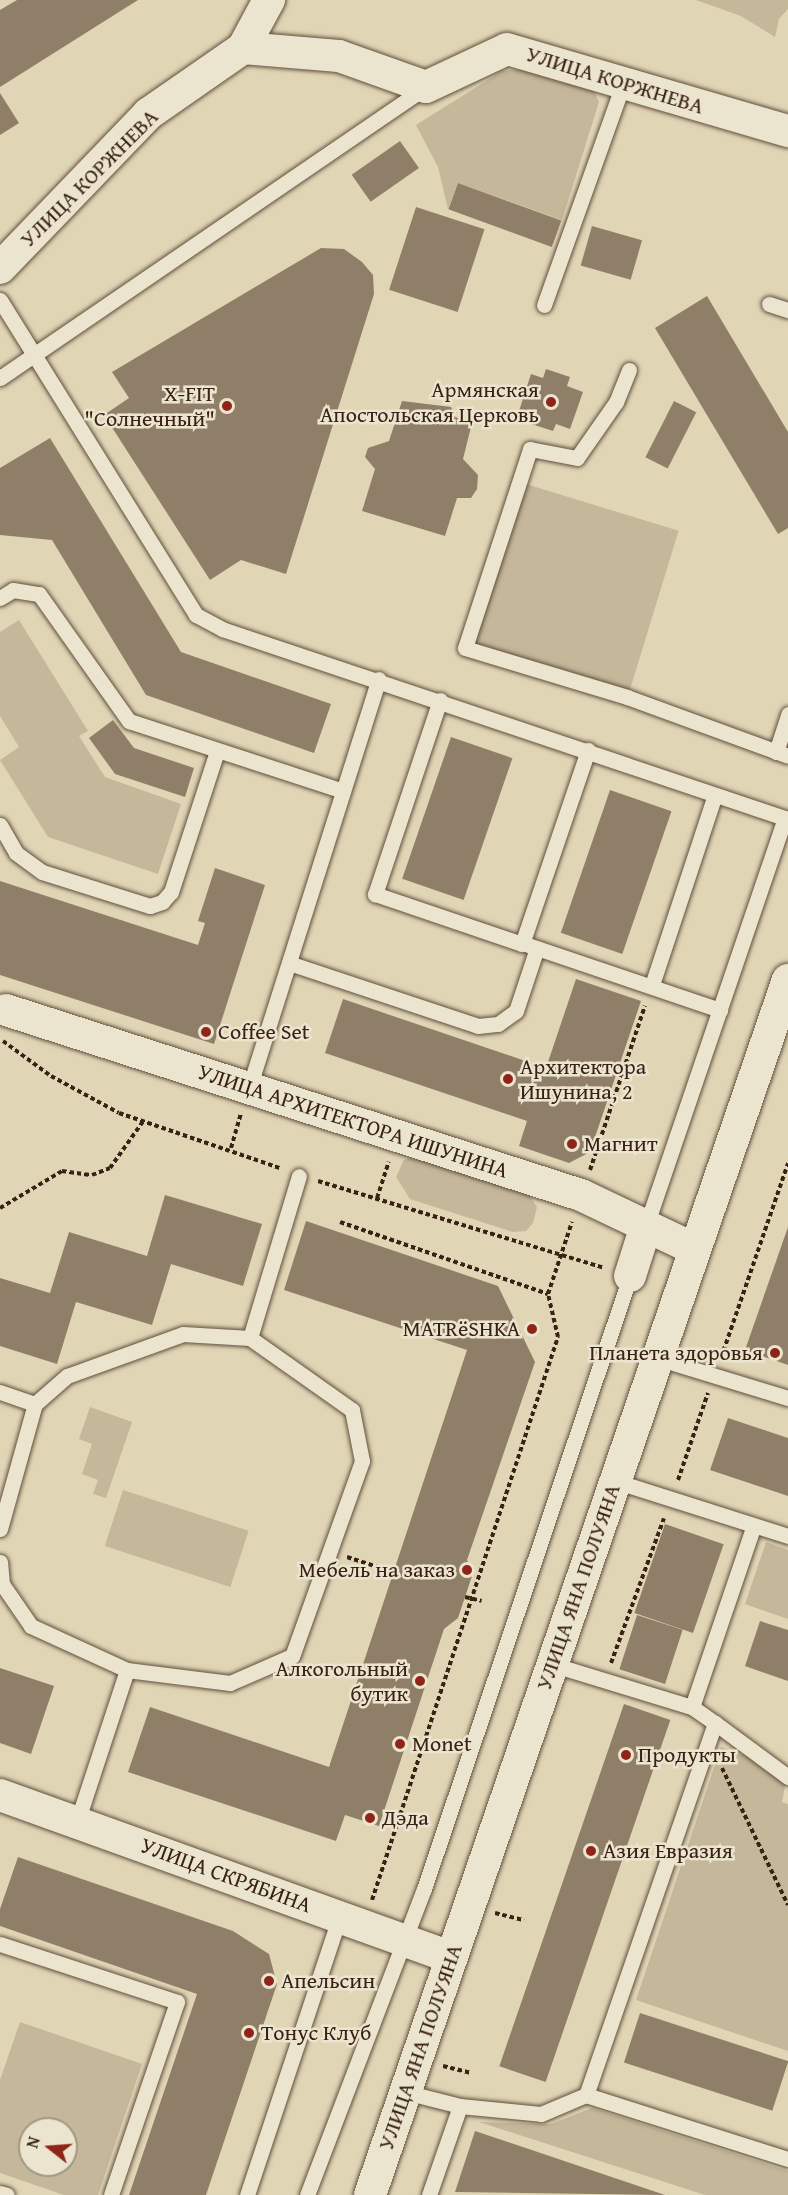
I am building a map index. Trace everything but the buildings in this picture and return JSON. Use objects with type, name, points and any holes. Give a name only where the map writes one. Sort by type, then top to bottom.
[{"type":"street","points":[[269,0],[243,48],[339,56],[426,87]]},
{"type":"street","name":"УЛИЦА КОРЖНЕВА","points":[[0,268],[148,114],[243,48]]},
{"type":"street","name":"УЛИЦА КОРЖНЕВА","points":[[426,87],[507,49],[546,56],[623,84],[788,131]]},
{"type":"street","name":"УЛИЦА ЯНА ПОЛУЯНА","points":[[370,2195],[788,980]]},
{"type":"street","name":"УЛИЦА АРХИТЕКТОРА ИШУНИНА","points":[[6,1010],[398,1134],[581,1195],[645,1229],[694,1250]]},
{"type":"street","points":[[630,1276],[645,1229]]},
{"type":"street","name":"УЛИЦА СКРЯБИНА","points":[[0,1795],[352,1919],[404,1935],[451,1957]]},
{"type":"lane","points":[[544,305],[623,84]]},
{"type":"lane","points":[[0,378],[426,87]]},
{"type":"lane","points":[[0,300],[31,357],[196,615],[222,629],[379,679],[787,818],[645,1229]]},
{"type":"lane","points":[[769,304],[788,310]]},
{"type":"lane","points":[[629,370],[616,402],[577,458],[531,449],[465,648],[782,754],[788,714]]},
{"type":"lane","points":[[0,598],[13,590],[39,594],[129,721],[343,791]]},
{"type":"lane","points":[[249,1088],[379,679]]},
{"type":"lane","points":[[440,700],[375,894],[720,1010]]},
{"type":"lane","points":[[522,944],[588,750]]},
{"type":"lane","points":[[0,825],[16,853],[42,872],[150,906],[162,902],[171,892],[217,751]]},
{"type":"lane","points":[[652,986],[715,795]]},
{"type":"lane","points":[[289,963],[478,1026],[498,1024],[516,1011],[537,948]]},
{"type":"lane","points":[[250,1338],[298,1176]]},
{"type":"lane","points":[[307,2195],[404,1935],[630,1276]]},
{"type":"lane","points":[[0,1529],[35,1404],[67,1376],[183,1334],[250,1338],[352,1410],[362,1461],[332,1552],[292,1656],[230,1683],[127,1670],[31,1626],[2,1584],[0,1562]]},
{"type":"lane","points":[[657,1358],[788,1398]]},
{"type":"lane","points":[[0,1392],[35,1404]]},
{"type":"lane","points":[[615,1481],[672,1496],[788,1536]]},
{"type":"lane","points":[[692,1707],[754,1525]]},
{"type":"lane","points":[[551,1664],[606,1677],[692,1707],[788,1777]]},
{"type":"lane","points":[[77,1822],[127,1670]]},
{"type":"lane","points":[[586,2095],[716,1723]]},
{"type":"lane","points":[[247,2195],[352,1919]]},
{"type":"lane","points":[[0,1944],[177,2002],[111,2195]]},
{"type":"lane","points":[[405,2092],[460,2106],[541,2114],[586,2095],[788,2159]]},
{"type":"lane","points":[[429,2195],[460,2106]]},
{"type":"lane","points":[[0,2193],[7,2195]]},
{"type":"path","points":[[352,1919],[472,1598],[558,1337],[548,1294],[652,986]]},
{"type":"path","points":[[0,1208],[62,1171],[92,1175],[110,1168],[144,1120]]},
{"type":"path","points":[[377,1198],[398,1134]]},
{"type":"path","points":[[606,1677],[672,1496],[788,1162]]},
{"type":"path","points":[[340,1222],[548,1294]]},
{"type":"path","points":[[332,1552],[393,1572]]},
{"type":"path","points":[[465,1597],[482,1601]]},
{"type":"path","points":[[709,1743],[788,1905]]},
{"type":"shaded area","points":[[696,0],[788,0],[788,9],[779,19],[775,37],[741,16]]},
{"type":"shaded area","points":[[526,69],[594,91],[599,102],[562,220],[458,183],[448,209],[438,167],[416,125],[502,71]]},
{"type":"shaded area","points":[[516,481],[679,531],[627,698],[465,648]]},
{"type":"shaded area","points":[[19,620],[88,731],[79,736],[105,777],[181,804],[158,874],[48,837],[0,760],[19,747],[0,716],[0,632]]},
{"type":"shaded area","points":[[418,1155],[526,1190],[537,1207],[533,1223],[526,1231],[513,1232],[410,1199],[396,1177],[404,1160]]},
{"type":"shaded area","points":[[90,1407],[132,1422],[106,1498],[93,1494],[98,1480],[82,1474],[92,1444],[79,1439]]},
{"type":"shaded area","points":[[123,1490],[249,1531],[230,1587],[105,1546]]},
{"type":"shaded area","points":[[766,1542],[788,1550],[788,1619],[745,1604]]},
{"type":"shaded area","points":[[721,1747],[788,1770],[782,1802],[788,1804],[788,2051],[636,2000]]},
{"type":"shaded area","points":[[20,2022],[142,2064],[98,2195],[64,2195],[0,2173],[0,2080]]},
{"type":"shaded area","points":[[592,2108],[788,2171],[788,2195],[705,2195],[479,2122],[551,2124]]},
{"type":"place","name":"Армянская Апостольская Церковь","points":[[551,402]]},
{"type":"place","name":"X-FIT \"Солнечный\"","points":[[227,406]]},
{"type":"place","name":"Coffee Set","points":[[206,1032]]},
{"type":"place","name":"Архитектора Ишунина, 2","points":[[508,1079]]},
{"type":"place","name":"Магнит","points":[[572,1144]]},
{"type":"place","name":"MATRёSHKA","points":[[532,1329]]},
{"type":"place","name":"Планета здоровья","points":[[775,1353]]},
{"type":"place","name":"Мебель на заказ","points":[[467,1570]]},
{"type":"place","name":"Алкогольный бутик","points":[[420,1681]]},
{"type":"place","name":"Monet","points":[[400,1744]]},
{"type":"place","name":"Продукты","points":[[626,1755]]},
{"type":"place","name":"Дэда","points":[[370,1818]]},
{"type":"place","name":"Азия Евразия","points":[[591,1851]]},
{"type":"place","name":"Апельсин","points":[[269,1981]]},
{"type":"place","name":"Тонус Клуб","points":[[249,2033]]}]
